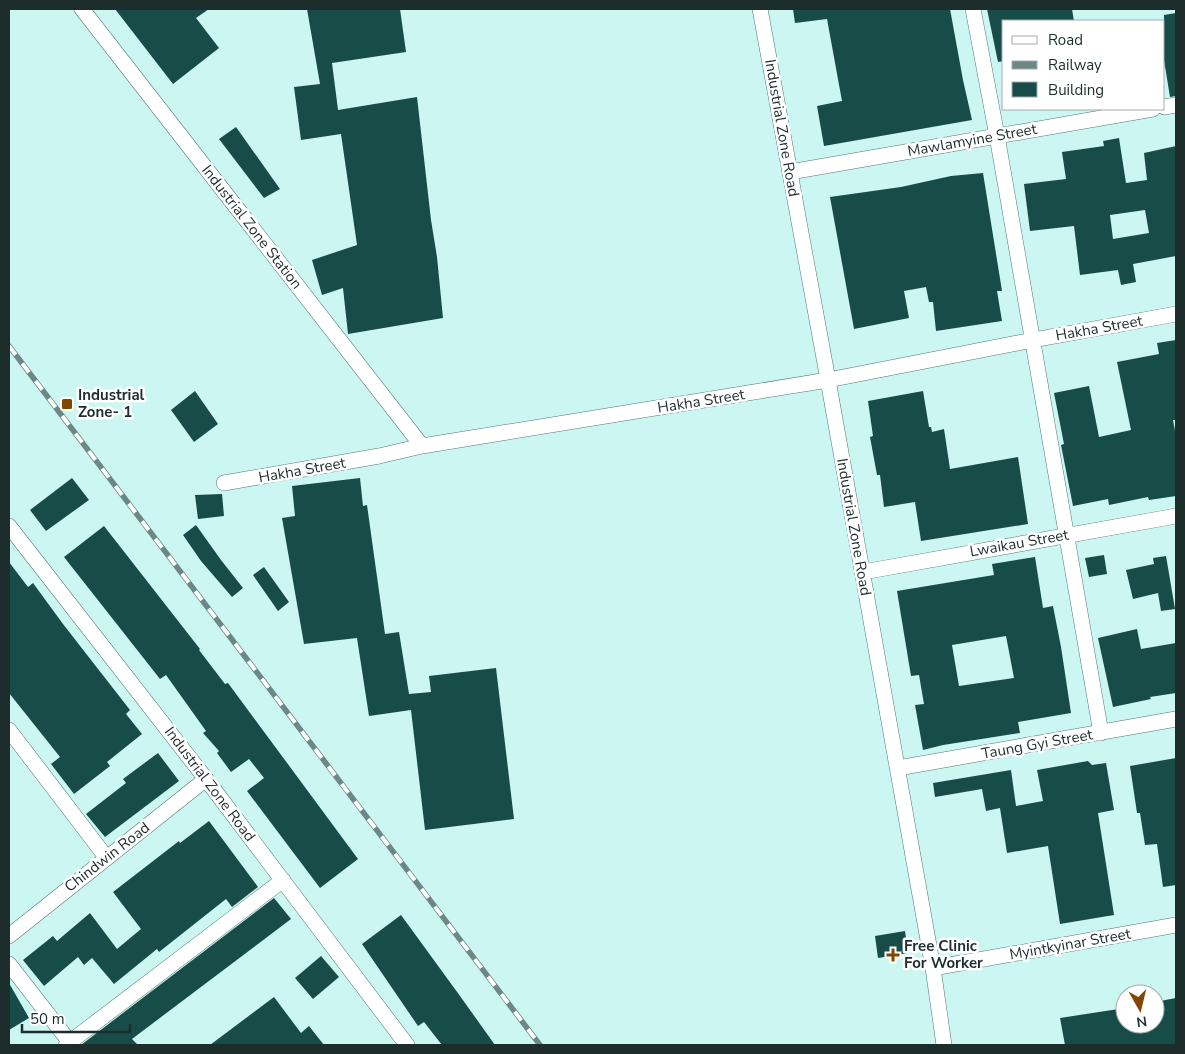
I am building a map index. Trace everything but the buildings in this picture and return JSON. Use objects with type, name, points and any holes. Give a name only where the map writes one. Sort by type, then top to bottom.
[{"type":"street","name":"Industrial Zone Station","points":[[82,9],[422,446]]},
{"type":"street","name":"Industrial Zone Road","points":[[760,9],[934,968],[944,1045]]},
{"type":"street","points":[[973,9],[997,136],[1101,733]]},
{"type":"street","name":"Mawlamyine Street","points":[[790,172],[1147,110]]},
{"type":"street","name":"Hakha Street","points":[[224,483],[379,456],[422,446],[828,380],[1176,314]]},
{"type":"street","name":"Lwaikau Street","points":[[862,572],[1176,516]]},
{"type":"street","name":"Industrial Zone Road","points":[[9,526],[283,880],[401,1043]]},
{"type":"street","name":"Taung Gyi Street","points":[[898,768],[1176,720]]},
{"type":"street","points":[[11,737],[106,857]]},
{"type":"street","name":"Chindwin Road","points":[[9,936],[206,779]]},
{"type":"street","points":[[9,964],[70,1044],[283,880]]},
{"type":"street","name":"Myintkyinar Street","points":[[934,968],[1176,925]]},
{"type":"railway","points":[[9,346],[540,1045]]},
{"type":"place","name":"Industrial Zone- 1","points":[[67,404]]},
{"type":"place","name":"Free Clinic For Worker","points":[[893,955]]}]
